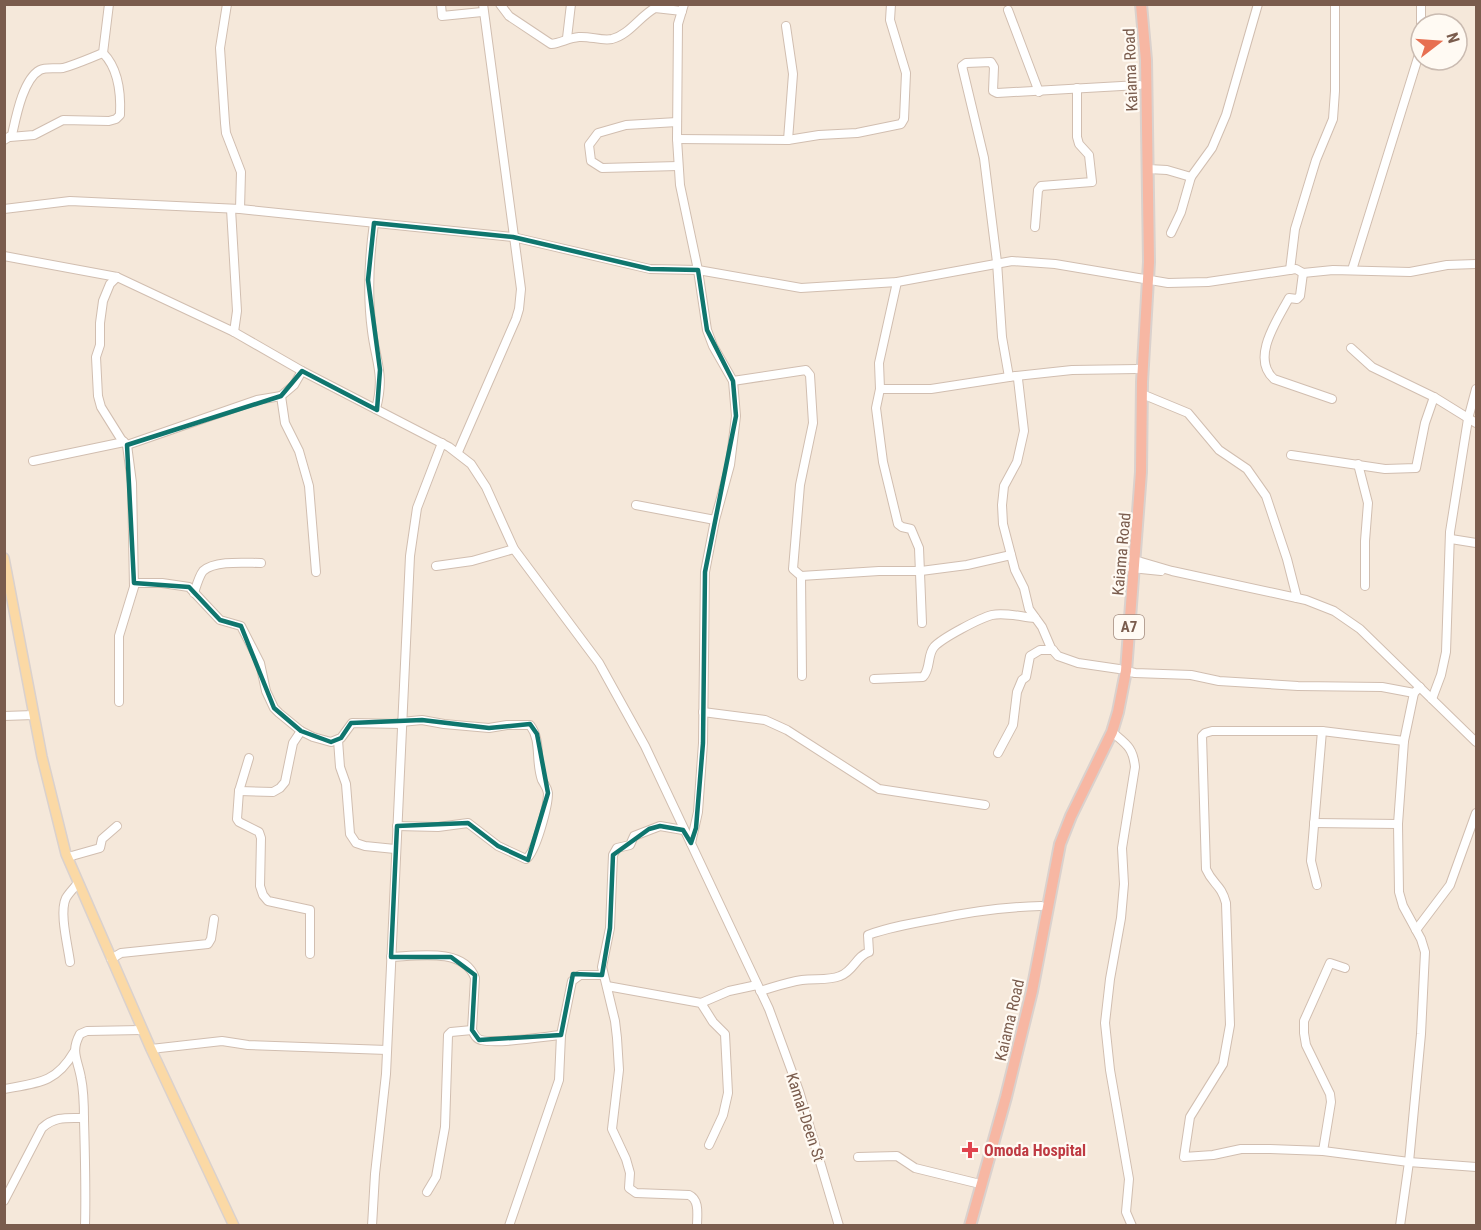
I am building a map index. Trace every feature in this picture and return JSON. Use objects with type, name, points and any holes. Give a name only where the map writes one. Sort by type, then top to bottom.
[{"type":"highway","name":"Kaiama Road","points":[[1133,564],[1138,369],[1145,280],[1135,4]]},
{"type":"highway","name":"Kaiama Road","points":[[970,1226],[1006,1097],[1032,991],[1060,844],[1071,816],[1112,732],[1118,712],[1143,452],[1142,394],[1148,169],[1142,4]]},
{"type":"highway","name":"Kaiama Road","points":[[964,1226],[1019,1023],[1055,840],[1100,747],[1110,719],[1122,670]]},
{"type":"main road","points":[[4,558],[42,757],[68,857],[142,1030],[234,1226]]},
{"type":"street","points":[[103,53],[109,4]]},
{"type":"street","points":[[227,4],[220,48],[226,133],[241,172],[240,209]]},
{"type":"street","points":[[441,4],[442,16],[483,8],[521,289],[519,309],[458,452]]},
{"type":"street","points":[[500,4],[509,16],[551,44],[561,43],[567,38],[612,39],[655,8],[683,8],[678,24],[677,139],[680,185],[698,270],[707,330],[713,346],[733,381],[736,416],[730,465],[715,520],[705,572],[704,712],[698,813],[691,843]]},
{"type":"street","points":[[567,38],[571,4]]},
{"type":"street","points":[[677,139],[788,140],[898,126],[902,123],[906,73],[890,20],[891,4]]},
{"type":"street","points":[[1171,233],[1181,212],[1191,177],[1212,148],[1226,116],[1258,4]]},
{"type":"street","points":[[1290,270],[1295,229],[1316,160],[1333,119],[1335,4]]},
{"type":"street","points":[[1352,270],[1421,48],[1421,4]]},
{"type":"street","points":[[1008,10],[1039,92]]},
{"type":"street","points":[[786,26],[793,74],[788,140]]},
{"type":"street","points":[[7,138],[12,135],[21,100],[35,74],[41,69],[60,69],[103,53]]},
{"type":"street","points":[[7,138],[34,135],[60,120],[109,121],[116,119],[120,115],[118,87],[111,61],[103,53]]},
{"type":"street","points":[[1139,84],[997,93],[993,91],[994,68],[991,62],[966,63],[962,66],[984,158],[997,262],[1002,337],[1012,376],[1020,386],[1024,431],[1017,462],[1004,486],[1002,505],[1003,524],[1011,555],[1024,588],[1029,609],[1042,627],[1053,650],[1064,659],[1135,673],[1191,675],[1219,681],[1417,690]]},
{"type":"street","points":[[1035,227],[1038,190],[1041,186],[1092,182],[1089,156],[1079,144],[1077,137],[1077,88]]},
{"type":"street","points":[[677,122],[627,125],[598,133],[589,145],[591,161],[602,168],[678,166]]},
{"type":"street","points":[[1148,169],[1167,170],[1191,177]]},
{"type":"street","points":[[4,209],[70,201],[240,209],[513,237],[650,269],[698,270],[801,288],[897,282],[1012,261],[1055,264],[1168,283],[1208,282],[1296,269],[1303,273],[1352,270],[1410,272],[1447,265],[1476,264]]},
{"type":"street","points":[[231,209],[237,311],[234,332]]},
{"type":"street","points":[[374,223],[368,280],[372,332],[381,383],[376,409]]},
{"type":"street","name":"Kamal-Deen St","points":[[4,256],[117,277],[234,332],[302,371],[442,443],[458,452],[479,475],[514,549],[599,663],[645,746],[769,1010],[800,1090],[839,1226]]},
{"type":"street","points":[[1303,273],[1300,296],[1289,298],[1269,336],[1265,353],[1266,363],[1274,379],[1332,399]]},
{"type":"street","points":[[117,277],[110,284],[103,302],[99,323],[100,345],[96,357],[98,396],[102,407],[126,444],[132,483],[134,583],[119,636],[119,702]]},
{"type":"street","points":[[897,282],[879,363],[880,389],[876,408],[883,462],[898,524],[913,532],[919,548],[922,623]]},
{"type":"street","points":[[1351,348],[1372,367],[1434,398],[1476,423]]},
{"type":"street","points":[[880,389],[931,389],[1012,376],[1072,370],[1138,369]]},
{"type":"street","points":[[733,381],[806,370],[810,375],[813,423],[800,485],[794,569],[796,574],[801,576],[921,571],[967,565],[1011,555]]},
{"type":"street","points":[[33,461],[126,444],[257,400],[281,396],[294,385],[302,371]]},
{"type":"street","points":[[1432,699],[1446,652],[1450,532],[1468,419],[1476,388]]},
{"type":"street","points":[[1142,394],[1188,413],[1219,450],[1247,469],[1266,496],[1287,559],[1296,598]]},
{"type":"street","points":[[281,396],[285,423],[299,451],[309,486],[316,572]]},
{"type":"street","points":[[1291,455],[1385,469],[1417,466],[1423,434],[1434,398]]},
{"type":"street","points":[[372,1226],[387,1050],[410,556],[417,508],[442,443]]},
{"type":"street","points":[[1358,464],[1368,503],[1365,586]]},
{"type":"street","points":[[636,505],[715,520]]},
{"type":"street","points":[[1451,539],[1476,543]]},
{"type":"street","points":[[436,566],[472,561],[514,549]]},
{"type":"street","points":[[194,593],[202,572],[211,567],[224,564],[261,563]]},
{"type":"street","points":[[1133,564],[1306,600],[1334,611],[1360,629],[1417,690],[1432,699],[1476,742]]},
{"type":"street","points":[[801,576],[802,676]]},
{"type":"street","points":[[134,583],[189,587],[220,620],[242,626],[260,663],[266,691],[274,708],[313,737],[331,742],[338,740],[352,723],[401,723],[422,720],[489,728],[507,724],[530,725],[537,734],[540,771],[548,793],[539,836],[531,854],[526,859],[498,846],[468,824],[438,827],[397,826]]},
{"type":"street","points":[[874,679],[923,677],[926,674],[932,649],[943,639],[988,616],[1035,618]]},
{"type":"street","points":[[998,753],[1013,725],[1017,692],[1022,680],[1026,677],[1030,656],[1040,650],[1053,650]]},
{"type":"street","points":[[1400,1226],[1409,1162],[1425,968],[1424,946],[1403,906],[1399,892],[1398,824],[1404,741],[1417,690]]},
{"type":"street","points":[[704,712],[765,720],[787,730],[879,789],[985,805]]},
{"type":"street","points":[[4,716],[34,715]]},
{"type":"street","points":[[239,791],[273,792],[280,788],[285,782],[293,743],[301,730]]},
{"type":"street","points":[[1404,741],[1322,731],[1212,731],[1202,736],[1206,869],[1214,882],[1223,890],[1226,903],[1230,1024],[1223,1064],[1190,1117],[1184,1157],[1213,1155],[1241,1149],[1323,1151],[1409,1162],[1476,1167]]},
{"type":"street","points":[[1317,885],[1311,861],[1322,731]]},
{"type":"street","points":[[1112,732],[1129,746],[1135,767],[1122,848],[1124,884],[1122,918],[1110,978],[1105,1023],[1110,1070],[1129,1179],[1126,1212],[1132,1226]]},
{"type":"street","points":[[338,740],[340,767],[346,784],[350,834],[356,843],[395,849]]},
{"type":"street","points":[[249,758],[239,791],[237,819],[259,832],[261,838],[260,886],[263,895],[268,901],[310,910],[309,954]]},
{"type":"street","points":[[1416,930],[1450,885],[1476,813]]},
{"type":"street","points":[[1314,823],[1398,824]]},
{"type":"street","points":[[68,857],[100,848],[102,840],[117,826]]},
{"type":"street","points":[[684,830],[660,826],[649,829],[634,836],[630,845],[617,848],[613,855],[610,927],[602,975],[608,986],[615,1021],[619,1070],[612,1129],[630,1173],[630,1188],[636,1193],[694,1197],[697,1226]]},
{"type":"street","points":[[70,962],[63,914],[64,904],[66,897],[78,883]]},
{"type":"street","points":[[608,986],[701,1003],[729,991],[840,976],[849,972],[861,955],[869,952],[868,935],[874,933],[985,909],[1041,906]]},
{"type":"street","points":[[111,959],[122,953],[208,944],[212,939],[214,919]]},
{"type":"street","points":[[391,957],[451,957],[471,972],[475,978],[472,1030],[479,1040],[517,1040],[561,1035]]},
{"type":"street","points":[[1323,1151],[1331,1102],[1330,1094],[1306,1045],[1304,1021],[1330,963],[1345,968]]},
{"type":"street","points":[[509,1226],[559,1080],[561,1035],[572,981],[580,975],[602,975]]},
{"type":"street","points":[[701,1003],[713,1022],[725,1034],[728,1068],[728,1093],[723,1115],[710,1145]]},
{"type":"street","points":[[4,1089],[32,1084],[55,1076],[74,1052],[80,1034],[87,1031],[142,1030]]},
{"type":"street","points":[[428,1192],[436,1177],[444,1127],[448,1035],[452,1032],[472,1030]]},
{"type":"street","points":[[151,1049],[222,1041],[248,1045],[387,1050]]},
{"type":"street","points":[[74,1052],[84,1098],[87,1164],[85,1226]]},
{"type":"street","points":[[4,1201],[42,1128],[50,1120],[84,1118]]},
{"type":"street","points":[[858,1157],[897,1156],[915,1168],[976,1183]]},
{"type":"highlighted area","points":[[374,223],[513,237],[650,269],[698,270],[707,330],[733,381],[736,416],[705,572],[703,743],[696,828],[691,843],[683,830],[660,826],[649,829],[613,855],[610,928],[602,975],[573,974],[561,1035],[479,1040],[472,1030],[475,975],[451,957],[391,957],[397,826],[468,823],[498,846],[528,860],[548,793],[537,734],[530,724],[489,728],[422,720],[351,723],[341,738],[331,742],[301,731],[274,708],[241,626],[220,620],[189,587],[134,583],[127,445],[281,396],[302,371],[377,410],[380,370],[368,280]]},
{"type":"shaded area","points":[[5,5],[1476,5],[1476,1225],[5,1225]]},
{"type":"place","name":"Omoda Hospital","points":[[970,1150]]}]
